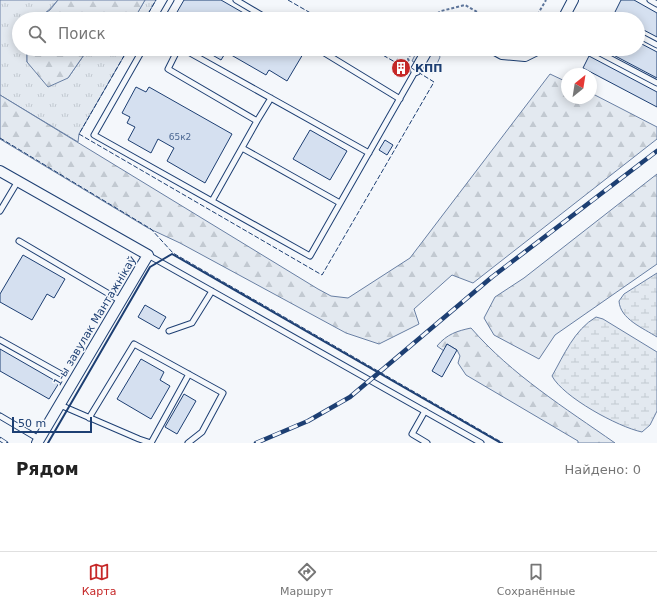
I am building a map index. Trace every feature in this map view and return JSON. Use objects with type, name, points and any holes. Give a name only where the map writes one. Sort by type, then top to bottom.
[{"type":"street","points":[[567,12],[573,0]]},
{"type":"street","points":[[416,70],[424,56]]},
{"type":"street","name":"1-ы завулак Мантажнікаў","points":[[0,171],[148,255],[38,441]]},
{"type":"lane","points":[[164,12],[171,0]]},
{"type":"lane","points":[[236,0],[256,12]]},
{"type":"lane","points":[[650,0],[657,4]]},
{"type":"lane","points":[[645,39],[657,45]]},
{"type":"lane","points":[[139,56],[94,135],[310,256],[416,70]]},
{"type":"lane","points":[[174,56],[168,69],[257,121]]},
{"type":"lane","points":[[196,56],[369,153]]},
{"type":"lane","points":[[329,56],[400,99]]},
{"type":"lane","points":[[606,56],[657,83]]},
{"type":"lane","points":[[212,201],[271,98]]},
{"type":"lane","points":[[242,148],[340,203]]},
{"type":"lane","points":[[0,211],[18,181]]},
{"type":"lane","points":[[19,241],[121,301]]},
{"type":"lane","points":[[148,255],[481,443]]},
{"type":"lane","points":[[169,331],[192,323],[212,291]]},
{"type":"lane","points":[[0,340],[61,374]]},
{"type":"lane","points":[[89,418],[134,344],[223,393],[202,432],[188,443]]},
{"type":"lane","points":[[60,405],[151,443],[189,374]]},
{"type":"lane","points":[[425,411],[412,434],[427,443]]},
{"type":"lane","points":[[0,416],[38,441]]},
{"type":"path","points":[[539,12],[546,0]]},
{"type":"path","points":[[440,12],[465,5],[477,12]]},
{"type":"green space","points":[[0,0],[58,0],[46,12],[12,12],[12,56],[27,56],[27,62],[68,78],[83,56],[124,56],[79,134],[78,142],[0,95]]},
{"type":"green space","points":[[58,0],[145,0],[138,12],[47,12]]},
{"type":"green space","points":[[145,0],[156,0],[149,12],[138,12]]},
{"type":"green space","points":[[27,56],[83,56],[68,78],[48,87],[27,62]]},
{"type":"green space","points":[[550,74],[561,79],[561,104],[597,104],[597,96],[657,127],[657,139],[473,283],[452,275],[414,309],[419,324],[379,344],[346,333],[180,243],[148,228],[0,139],[0,95],[331,296],[348,298],[410,258]]},
{"type":"green space","points":[[657,174],[657,264],[555,335],[539,359],[494,335],[484,318],[495,297],[524,278]]},
{"type":"green space","points":[[657,273],[657,337],[628,318],[623,313],[619,301],[624,294]]},
{"type":"green space","points":[[596,317],[603,319],[657,352],[657,411],[650,425],[642,432],[606,418],[579,402],[567,393],[552,376],[565,352],[576,336],[588,322]]},
{"type":"green space","points":[[471,328],[521,376],[558,404],[615,443],[578,443],[578,441],[466,375],[458,363],[460,356],[457,350],[447,344],[444,351],[437,346],[452,334]]},
{"type":"shaded area","points":[[414,56],[440,57],[433,73],[412,61]]},
{"type":"building","points":[[184,0],[221,0],[242,12],[177,12]]},
{"type":"building","points":[[621,0],[634,0],[657,13],[657,37],[645,31],[645,12],[615,12]]},
{"type":"building","points":[[645,46],[657,52],[657,78],[615,56],[645,56]]},
{"type":"building","points":[[214,56],[224,56],[221,60]]},
{"type":"building","points":[[233,56],[302,56],[287,81],[269,70],[266,75]]},
{"type":"building","points":[[589,56],[657,92],[657,107],[597,75],[597,68],[583,68]]},
{"type":"building","name":"КПП","points":[[398,61],[409,67],[404,75],[394,69]]},
{"type":"building","points":[[136,87],[146,92],[149,87],[232,134],[205,183],[167,161],[174,148],[158,139],[151,153],[128,140],[135,127],[127,123],[130,117],[122,113]]},
{"type":"building","points":[[310,130],[347,151],[330,180],[293,159]]},
{"type":"building","points":[[385,140],[393,145],[387,155],[379,150]]},
{"type":"building","points":[[23,255],[65,279],[54,298],[47,294],[32,320],[0,302],[0,294]]},
{"type":"building","points":[[145,305],[166,317],[159,329],[138,317]]},
{"type":"building","points":[[447,344],[457,350],[442,377],[432,371]]},
{"type":"building","points":[[0,349],[59,383],[49,399],[0,371]]},
{"type":"building","points":[[141,359],[164,372],[160,380],[170,386],[151,419],[117,399]]},
{"type":"building","points":[[184,394],[196,401],[177,434],[165,427]]},
{"type":"railway","points":[[256,443],[308,421],[350,397],[492,277],[657,151]]},
{"type":"railway","points":[[0,439],[6,443]]},
{"type":"fence","points":[[149,12],[156,0]]},
{"type":"fence","points":[[288,0],[309,12]]},
{"type":"fence","points":[[124,56],[79,134],[322,275],[434,82],[397,59],[395,62],[384,56]]},
{"type":"fence","points":[[0,138],[151,229],[173,253],[503,443]]},
{"type":"wall","points":[[48,443],[150,267],[172,254],[501,443]]},
{"type":"place","name":"КПП","points":[[401,68]]}]
